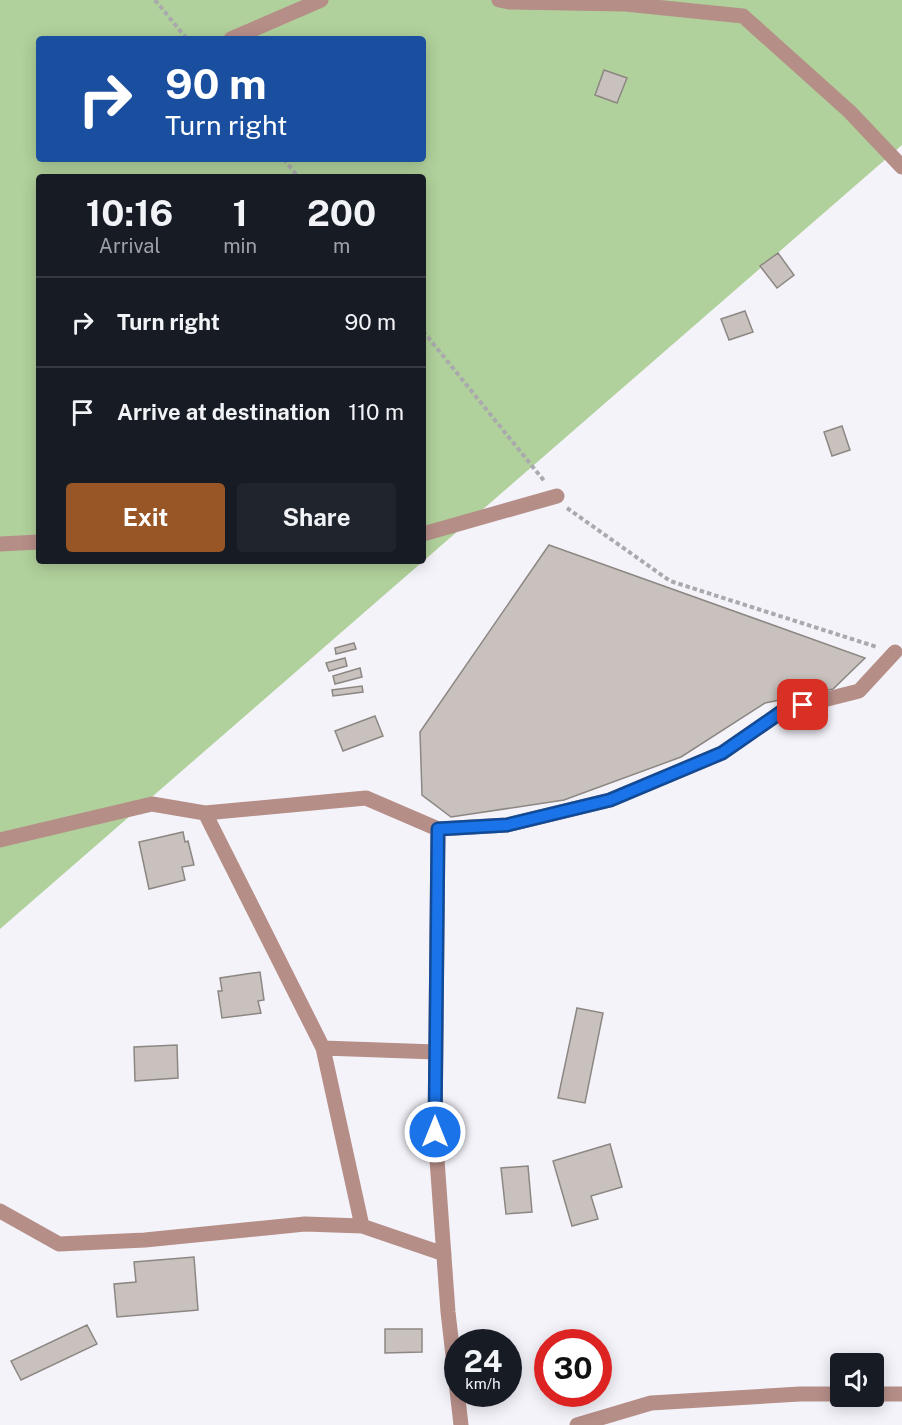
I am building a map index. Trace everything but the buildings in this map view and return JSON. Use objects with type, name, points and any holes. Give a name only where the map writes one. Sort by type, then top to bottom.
[{"type":"street","points":[[238,36],[321,0]]},
{"type":"street","points":[[499,0],[625,4],[743,16],[850,112],[902,167]]},
{"type":"street","points":[[426,533],[557,496]]},
{"type":"street","points":[[0,544],[36,542]]},
{"type":"street","points":[[0,840],[152,804],[205,813],[366,798],[438,829],[507,825],[610,800],[722,753],[784,710],[859,691],[895,652]]},
{"type":"street","points":[[205,813],[323,1048],[362,1226]]},
{"type":"street","points":[[438,829],[435,1132],[444,1254],[461,1425]]},
{"type":"street","points":[[323,1048],[436,1052]]},
{"type":"street","points":[[0,1211],[58,1244],[145,1240],[305,1224],[362,1226],[444,1254]]},
{"type":"street","points":[[577,1425],[651,1403],[830,1394]]},
{"type":"street","points":[[884,1394],[902,1394]]},
{"type":"path","points":[[155,0],[185,36]]},
{"type":"path","points":[[286,162],[296,174]]},
{"type":"path","points":[[426,335],[570,512],[670,581],[895,652]]},
{"type":"green space","points":[[0,0],[902,0],[902,145],[426,559],[426,174],[36,174],[36,564],[420,564],[0,929]]},
{"type":"route","points":[[435,1132],[438,829],[507,825],[610,800],[722,753],[784,710],[803,705]]}]
